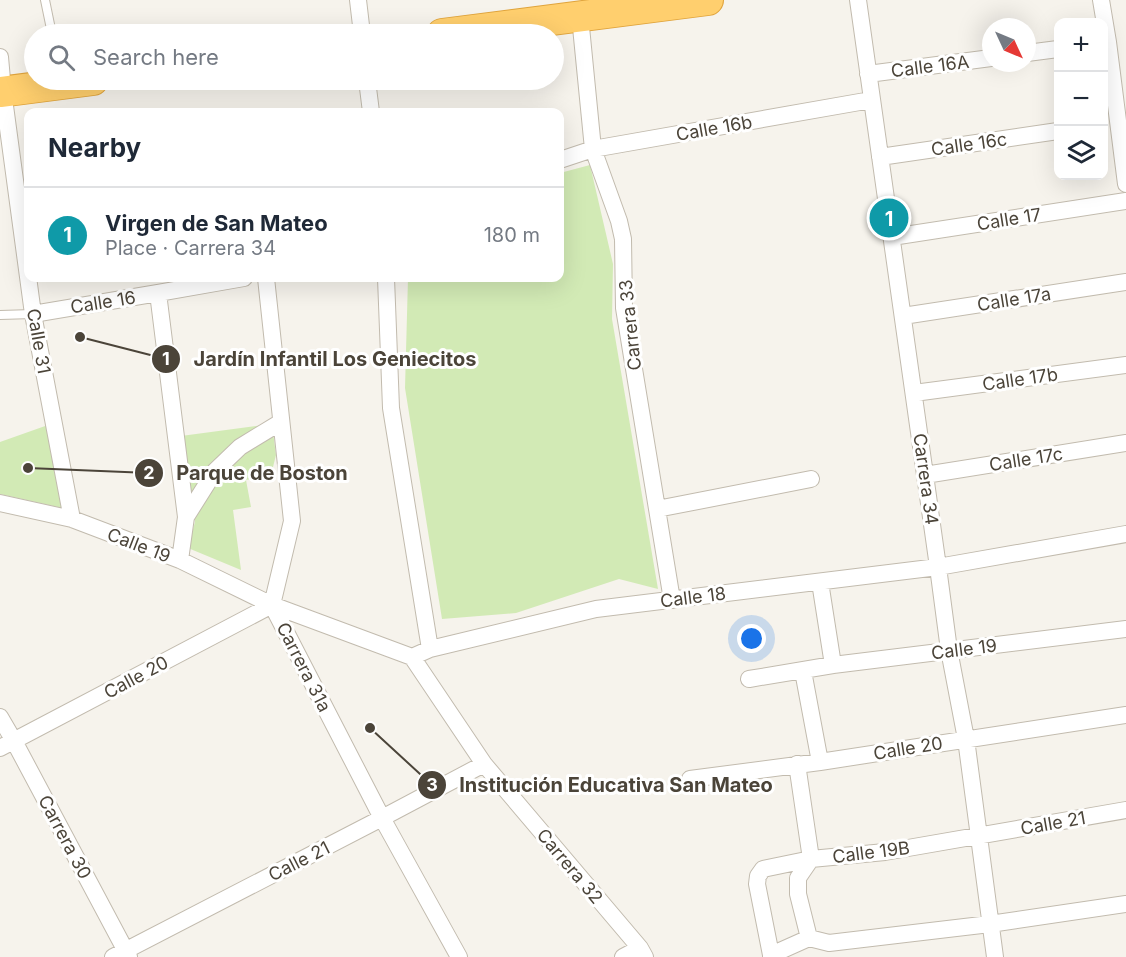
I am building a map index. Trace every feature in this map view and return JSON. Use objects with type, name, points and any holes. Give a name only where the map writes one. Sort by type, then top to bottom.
[{"type":"highway","points":[[505,24],[594,10],[708,0]]},
{"type":"highway","points":[[1,91],[24,87]]},
{"type":"street","points":[[358,0],[361,24]]},
{"type":"street","name":"Carrera 34","points":[[858,0],[949,650],[966,739],[980,836],[995,957]]},
{"type":"street","points":[[1101,0],[1103,18]]},
{"type":"street","name":"Carrera 33","points":[[594,10],[594,149],[623,239],[624,308],[672,600]]},
{"type":"street","points":[[1036,52],[1054,50]]},
{"type":"street","name":"Calle 31","points":[[0,57],[1,91],[24,251]]},
{"type":"street","name":"Calle 16A","points":[[868,74],[982,59]]},
{"type":"street","points":[[1108,72],[1111,123],[1126,184]]},
{"type":"street","points":[[368,90],[370,108]]},
{"type":"street","name":"Calle 16b","points":[[564,159],[594,149],[871,100]]},
{"type":"street","name":"Calle 16c","points":[[880,157],[1054,132]]},
{"type":"street","name":"Calle 17","points":[[891,237],[1126,201]]},
{"type":"street","name":"Calle 31","points":[[28,282],[72,519]]},
{"type":"street","name":"Calle 16","points":[[33,314],[221,282]]},
{"type":"street","name":"Carrera 31a","points":[[266,282],[292,521],[272,605],[382,818],[459,957]]},
{"type":"street","points":[[386,282],[391,408],[430,649]]},
{"type":"street","name":"Calle 17a","points":[[903,316],[1126,282]]},
{"type":"street","points":[[158,293],[186,518],[180,560]]},
{"type":"street","name":"Calle 17b","points":[[914,393],[1126,365]]},
{"type":"street","points":[[186,518],[215,471],[240,447],[281,422]]},
{"type":"street","name":"Calle 17c","points":[[925,475],[1126,443]]},
{"type":"street","points":[[657,509],[811,479]]},
{"type":"street","name":"Calle 19","points":[[0,503],[72,519],[180,560],[272,605]]},
{"type":"street","name":"Calle 18","points":[[412,657],[430,649],[596,609],[938,567],[1126,534]]},
{"type":"street","points":[[820,582],[833,665]]},
{"type":"street","points":[[272,605],[412,657]]},
{"type":"street","name":"Calle 20","points":[[7,744],[272,605]]},
{"type":"street","name":"Calle 19","points":[[749,679],[833,665],[1126,629]]},
{"type":"street","name":"Carrera 32","points":[[412,657],[484,764],[643,953]]},
{"type":"street","points":[[803,671],[820,762]]},
{"type":"street","name":"Calle 20","points":[[690,779],[820,762],[1126,715]]},
{"type":"street","name":"Carrera 30","points":[[0,717],[7,744],[123,955]]},
{"type":"street","name":"Calle 21","points":[[123,955],[484,764]]},
{"type":"street","points":[[797,764],[811,859],[798,878],[798,894],[808,939]]},
{"type":"street","name":"Calle 21","points":[[980,836],[1126,810]]},
{"type":"street","name":"Calle 19B","points":[[771,956],[757,884],[758,876],[763,869],[811,859],[885,852],[980,836]]},
{"type":"street","points":[[771,956],[808,939],[829,943],[990,924],[1126,904]]},
{"type":"street","points":[[623,957],[643,953]]},
{"type":"lane","points":[[45,0],[50,24]]},
{"type":"lane","points":[[0,315],[33,314]]},
{"type":"green space","points":[[590,165],[613,264],[612,319],[658,589],[619,579],[516,613],[442,619],[405,388],[408,282],[564,282],[564,172]]},
{"type":"green space","points":[[272,424],[276,455],[271,475],[246,480],[251,507],[233,510],[241,570],[188,548],[195,522],[181,436]]},
{"type":"green space","points":[[48,425],[62,508],[0,494],[0,442]]},
{"type":"place","name":"Virgen de San Mateo","points":[[889,218]]},
{"type":"place","name":"Jardín Infantil Los Geniecitos","points":[[80,337]]},
{"type":"place","name":"Parque de Boston","points":[[28,468]]},
{"type":"place","name":"Institución Educativa San Mateo","points":[[370,728]]}]
